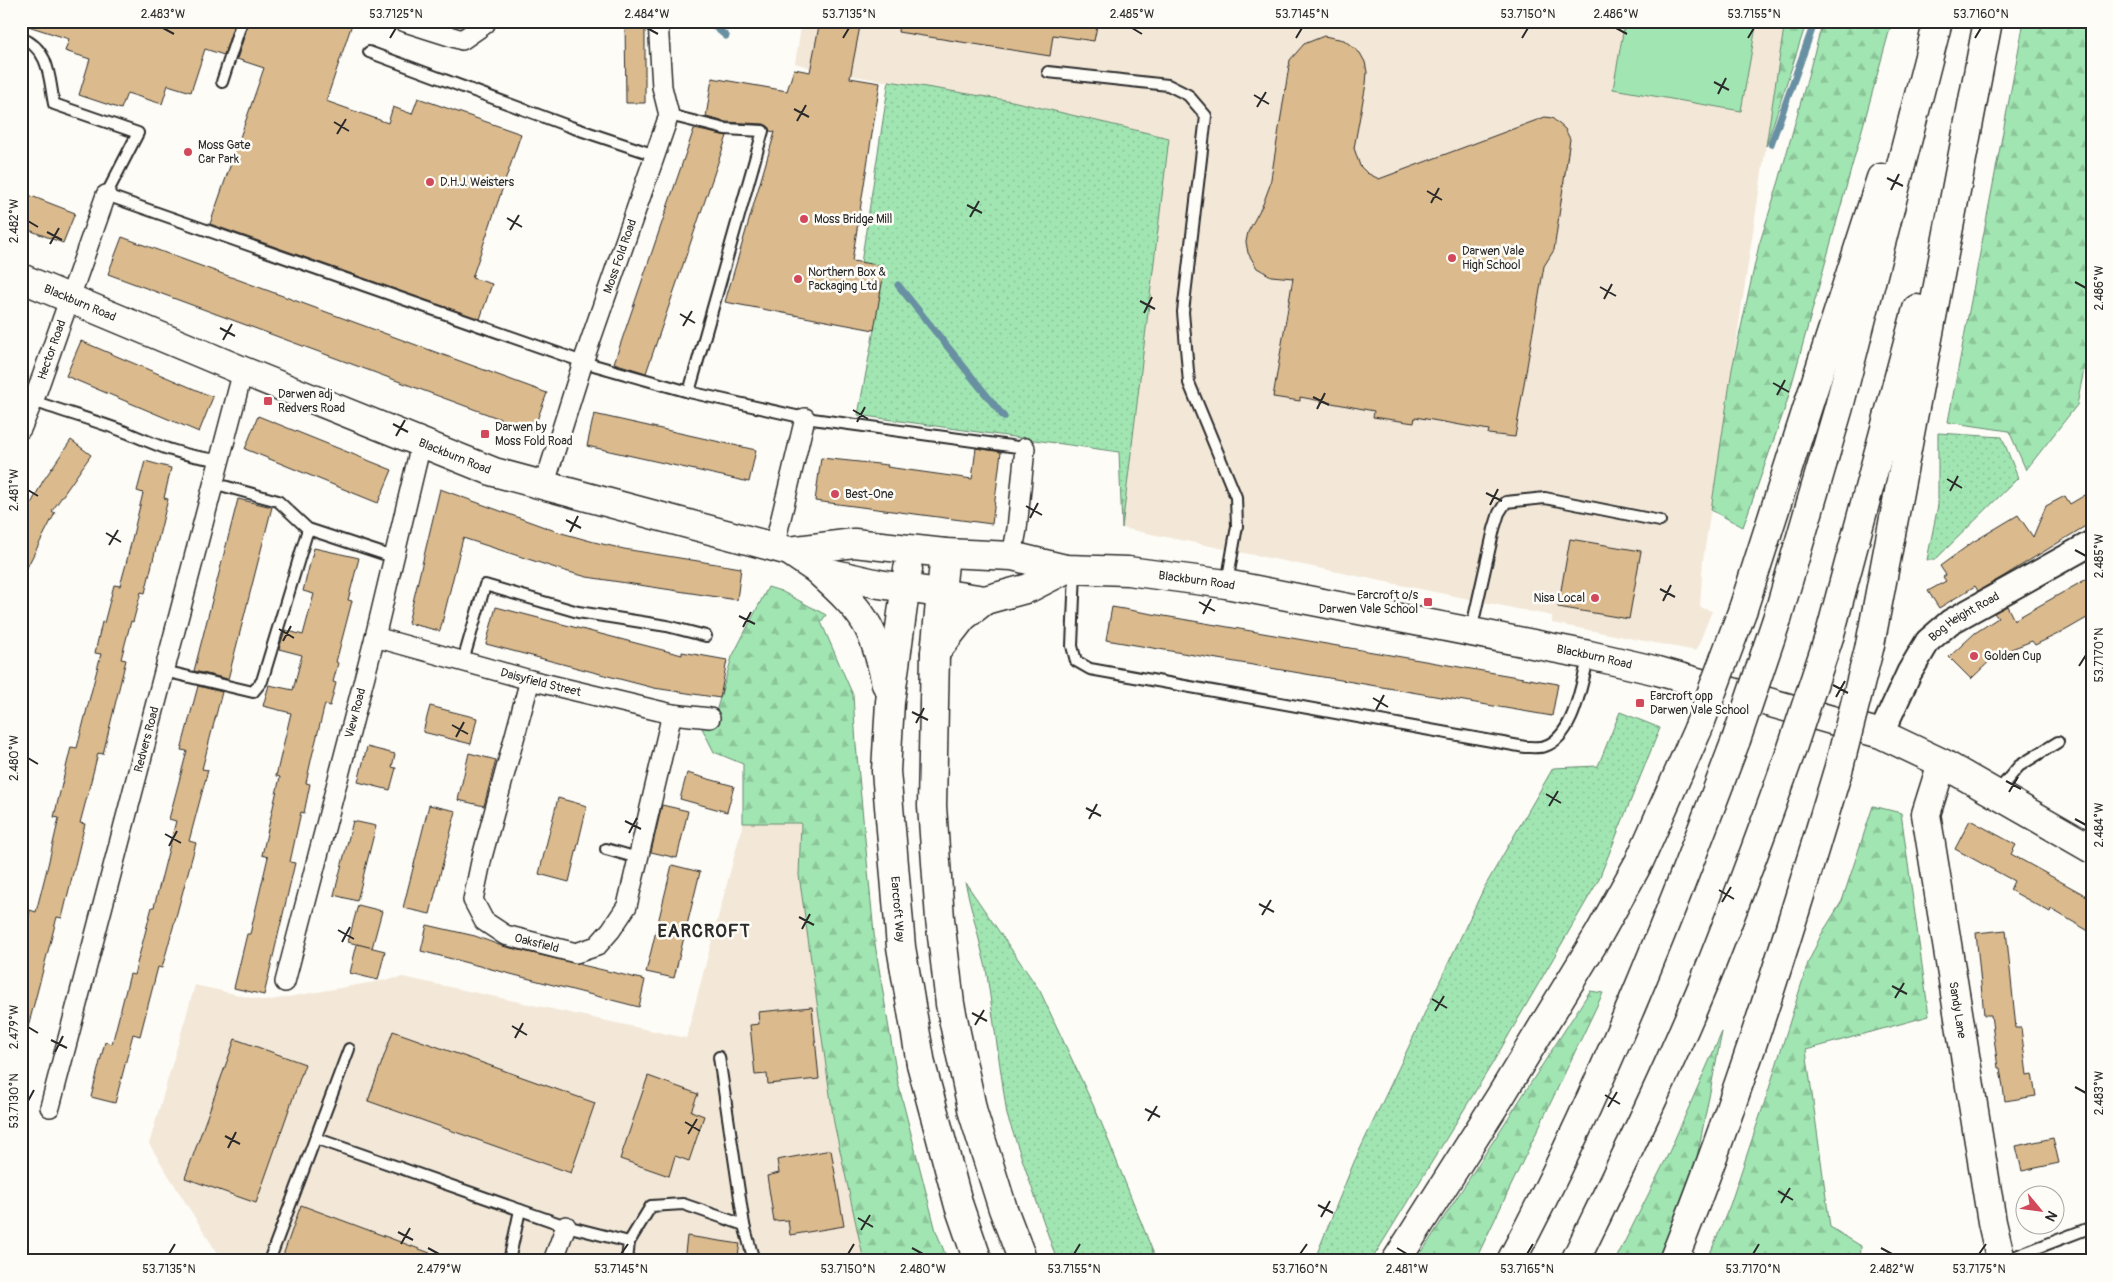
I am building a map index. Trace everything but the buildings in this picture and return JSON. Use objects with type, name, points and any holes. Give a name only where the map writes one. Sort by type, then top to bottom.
[{"type":"main road","points":[[1396,1261],[1500,1097],[1599,934],[1639,862],[1698,729],[1743,610],[1848,274],[1933,21]]},
{"type":"main road","points":[[1511,1261],[1575,1134],[1628,1018],[1676,900],[1736,740],[1777,619],[1839,407],[1938,21]]},
{"type":"main road","points":[[1575,1261],[1637,1133],[1702,986],[1752,860],[1830,634],[1922,292],[1988,21]]},
{"type":"main road","points":[[1673,1261],[1718,1143],[1783,956],[1839,767],[1870,645],[1988,21]]},
{"type":"main road","name":"Blackburn Road","points":[[21,278],[243,371],[494,472],[781,549],[817,570],[906,588],[985,600],[1029,588],[1070,569]]},
{"type":"main road","name":"Blackburn Road","points":[[781,549],[854,543],[945,553],[1012,556],[1070,569],[1128,570],[1226,584],[1589,655],[1658,671],[1881,734],[1942,762],[2092,849]]},
{"type":"main road","name":"Earcroft Way","points":[[910,550],[890,702],[886,771],[901,947],[921,1064],[959,1206],[978,1261]]},
{"type":"main road","points":[[945,553],[935,653],[932,806],[940,919],[950,1004],[973,1113],[1003,1209],[1023,1261]]},
{"type":"main road","points":[[817,570],[853,604],[867,621],[880,652],[890,702]]},
{"type":"main road","points":[[935,653],[963,617],[985,600]]},
{"type":"main road","name":"Sandy Lane","points":[[1942,762],[1926,814],[1992,1222],[2002,1261]]},
{"type":"street","points":[[402,21],[462,40],[484,24],[485,21]]},
{"type":"street","points":[[658,21],[662,87],[668,114]]},
{"type":"street","name":"Moss Fold Road","points":[[544,486],[583,362],[668,114]]},
{"type":"street","name":"Hector Road","points":[[21,429],[30,395],[106,195]]},
{"type":"street","name":"Redvers Road","points":[[50,1107],[243,371]]},
{"type":"street","points":[[781,549],[806,418]]},
{"type":"street","name":"View Road","points":[[285,982],[375,637],[421,444]]},
{"type":"street","points":[[1012,556],[1017,529],[1025,448]]},
{"type":"street","name":"Bog Height Road","points":[[1881,734],[1909,673],[1928,642],[1950,622],[2092,543]]},
{"type":"street","name":"Daisyfield Street","points":[[375,637],[530,680],[672,714],[710,718]]},
{"type":"street","name":"Oaksfield","points":[[530,680],[482,857],[473,900],[484,921],[505,935],[576,953],[597,946],[612,930],[626,906],[672,714]]},
{"type":"street","points":[[553,1261],[566,1226]]},
{"type":"lane","points":[[222,82],[242,21]]},
{"type":"lane","points":[[21,38],[30,42],[45,58],[54,104],[138,133],[106,195],[583,362],[690,392],[806,418],[1025,448]]},
{"type":"lane","points":[[369,52],[571,127],[655,155]]},
{"type":"lane","points":[[1048,72],[1168,85],[1188,96],[1206,116],[1183,312],[1189,383],[1236,497],[1237,526],[1226,584]]},
{"type":"lane","points":[[668,114],[725,129],[763,131],[690,392]]},
{"type":"lane","points":[[30,395],[159,447],[192,457],[219,460]]},
{"type":"lane","points":[[213,483],[278,501],[308,529],[393,557]]},
{"type":"lane","points":[[1470,632],[1494,529],[1499,513],[1506,502],[1545,498],[1660,521]]},
{"type":"lane","points":[[164,671],[253,692],[262,681],[308,529]]},
{"type":"lane","points":[[1070,569],[1072,646],[1076,661],[1090,669],[1525,747],[1544,747],[1560,737],[1570,723],[1589,655]]},
{"type":"lane","points":[[463,661],[485,585],[578,612],[668,626],[706,636]]},
{"type":"lane","points":[[1996,793],[2019,766],[2058,742]]},
{"type":"lane","points":[[606,850],[638,858]]},
{"type":"lane","points":[[270,1261],[349,1049]]},
{"type":"lane","points":[[720,1057],[744,1225],[754,1261]]},
{"type":"lane","points":[[315,1138],[566,1226],[629,1242]]},
{"type":"lane","points":[[627,1261],[629,1242],[651,1206],[683,1204],[744,1225]]},
{"type":"lane","points":[[509,1261],[520,1210]]},
{"type":"lane","points":[[2002,1261],[2092,1227]]},
{"type":"shaded area","name":"Darwen Vale High School","points":[[802,21],[1785,21],[1703,561],[1700,607],[1712,611],[1696,651],[1552,623],[1552,616],[1122,528],[1169,138],[1012,101],[821,71],[795,63]]},
{"type":"shaded area","points":[[743,823],[801,823],[799,875],[834,1123],[864,1261],[222,1261],[149,1144],[195,985],[265,1001],[403,977],[686,1038]]},
{"type":"green space","points":[[1625,21],[1757,21],[1741,111],[1613,89]]},
{"type":"green space","points":[[1785,21],[1807,21],[1766,146]]},
{"type":"green space","points":[[1823,21],[1892,21],[1786,405],[1743,527],[1711,510],[1732,369],[1759,245],[1779,181]]},
{"type":"green space","points":[[2024,21],[2092,21],[2092,329],[2077,405],[2026,470],[2009,431],[1948,422]]},
{"type":"green space","points":[[889,81],[1012,101],[1169,138],[1122,528],[1119,452],[858,415],[874,330],[861,263]]},
{"type":"green space","points":[[1938,433],[2002,437],[2018,478],[1935,560],[1927,560],[1938,505]]},
{"type":"green space","points":[[768,587],[781,591],[826,615],[821,622],[853,695],[875,944],[898,1083],[936,1231],[948,1261],[864,1261],[834,1123],[799,875],[801,823],[743,823],[743,764],[714,752],[702,728],[715,715],[732,657]]},
{"type":"green space","points":[[1620,712],[1660,728],[1598,881],[1492,1064],[1371,1261],[1314,1261],[1354,1162],[1484,888],[1553,768],[1598,766]]},
{"type":"green space","points":[[1873,806],[1901,813],[1929,1016],[1806,1050],[1830,1227],[1861,1246],[1860,1261],[1707,1261],[1730,1205],[1808,963],[1821,935],[1842,901]]},
{"type":"green space","points":[[965,882],[1040,991],[1101,1122],[1153,1252],[1154,1261],[1057,1261],[1007,1115],[986,968]]},
{"type":"green space","points":[[1590,991],[1603,993],[1475,1261],[1416,1261]]},
{"type":"green space","points":[[1722,1032],[1697,1157],[1658,1261],[1615,1261],[1666,1159]]},
{"type":"waterway","points":[[712,21],[713,25],[726,36]]},
{"type":"waterway","points":[[1771,144],[1815,21]]},
{"type":"waterway","points":[[898,285],[1004,417]]},
{"type":"place","name":"Moss Gate Car Park","points":[[188,152]]},
{"type":"place","name":"D.H.J. Weisters","points":[[430,182]]},
{"type":"place","name":"Moss Bridge Mill","points":[[804,219]]},
{"type":"place","name":"Darwen Vale High School","points":[[1452,258]]},
{"type":"place","name":"Northern Box & Packaging Ltd","points":[[798,279]]},
{"type":"place","name":"Darwen adj Redvers Road","points":[[268,401]]},
{"type":"place","name":"Darwen by Moss Fold Road","points":[[485,434]]},
{"type":"place","name":"Best-One","points":[[835,494]]},
{"type":"place","name":"Nisa Local","points":[[1595,598]]},
{"type":"place","name":"Earcroft o/s Darwen Vale School","points":[[1428,602]]},
{"type":"place","name":"Golden Cup","points":[[1974,656]]},
{"type":"place","name":"Earcroft opp Darwen Vale School","points":[[1640,703]]},
{"type":"district","name":"EARCROFT","points":[[704,931]]}]
